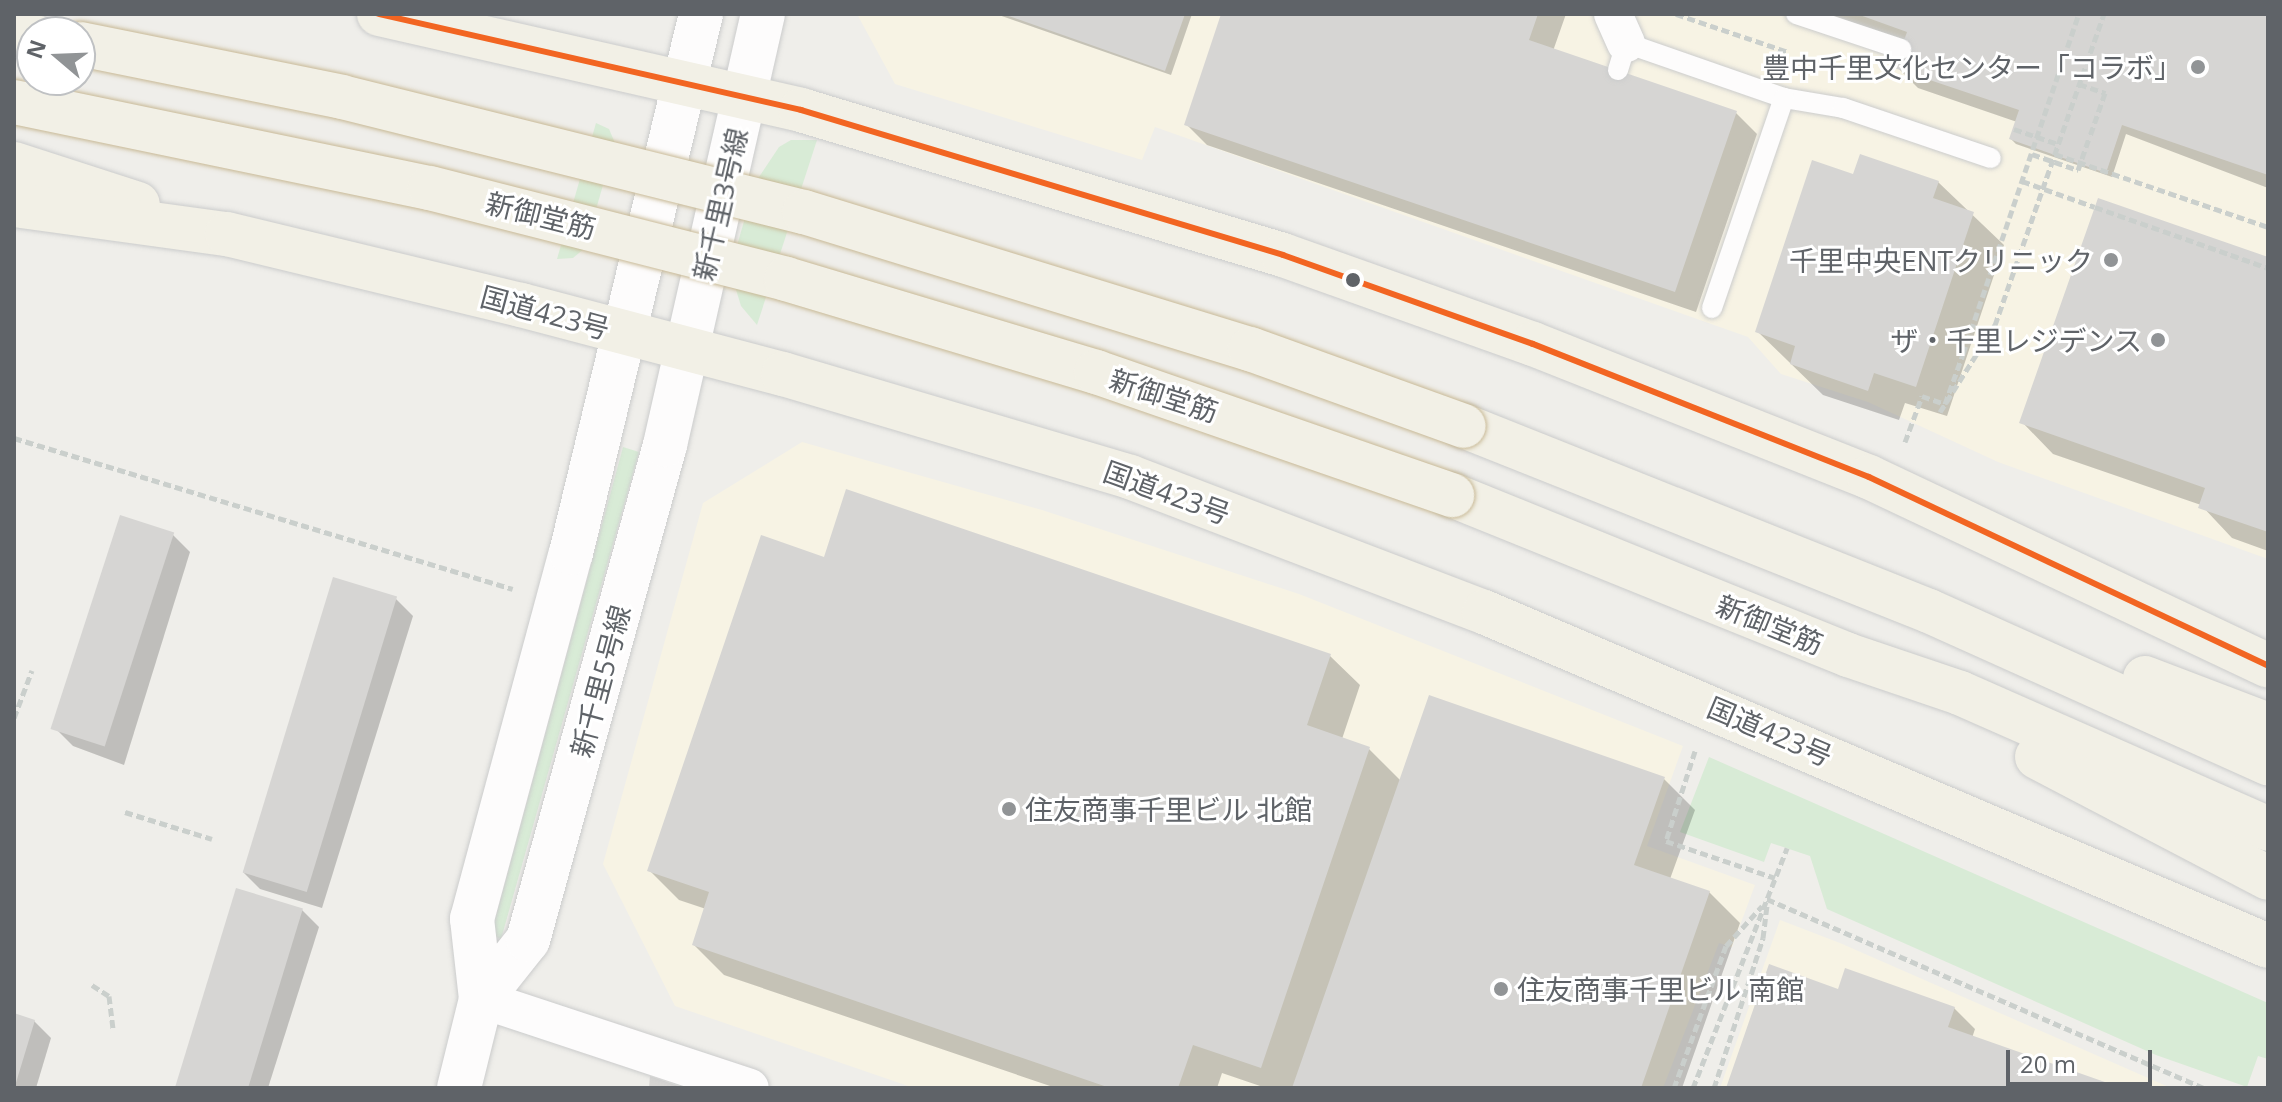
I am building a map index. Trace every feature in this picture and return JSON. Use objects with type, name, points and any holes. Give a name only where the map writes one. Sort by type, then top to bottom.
[{"type":"highway","points":[[379,14],[856,124],[1176,220],[1533,344],[1869,477],[2268,666]]},
{"type":"highway","points":[[96,47],[418,115],[804,212],[1236,344],[1464,426],[1929,611],[2268,763]]},
{"type":"highway","name":"新御堂筋","points":[[14,102],[430,188],[786,279],[1096,372],[1452,495],[1848,655],[1960,693],[2268,829]]},
{"type":"highway","points":[[14,164],[227,234]]},
{"type":"highway","name":"国道423号","points":[[14,205],[227,234],[687,348],[1130,477],[1484,612],[2268,946]]},
{"type":"highway","points":[[1929,611],[2129,672],[2268,725]]},
{"type":"highway","points":[[1848,655],[2268,878]]},
{"type":"street","points":[[624,332],[701,14]]},
{"type":"street","name":"新千里3号線","points":[[687,348],[763,14]]},
{"type":"street","name":"新千里5号線","points":[[459,1088],[481,999],[472,919],[571,553],[624,332]]},
{"type":"street","name":"新千里5号線","points":[[481,999],[528,940],[665,445],[687,348]]},
{"type":"street","points":[[481,999],[684,1077],[750,1088]]},
{"type":"lane","points":[[1796,14],[1901,49]]},
{"type":"lane","points":[[1619,43],[1784,98],[1843,108],[1991,158]]},
{"type":"lane","points":[[1712,308],[1784,98]]},
{"type":"path","points":[[1676,14],[1846,72]]},
{"type":"path","points":[[1902,452],[1922,396],[1945,404],[2079,14]]},
{"type":"path","points":[[1940,412],[1995,325],[2104,14]]},
{"type":"path","points":[[2032,154],[2078,170],[2105,93],[2079,84]]},
{"type":"path","points":[[2055,154],[2268,227]]},
{"type":"path","points":[[2022,181],[2268,268]]},
{"type":"path","points":[[14,438],[518,591]]},
{"type":"path","points":[[14,718],[32,670]]},
{"type":"path","points":[[1699,739],[1666,841],[1775,878]]},
{"type":"path","points":[[125,812],[212,839]]},
{"type":"path","points":[[1693,1088],[1743,951],[1787,848]]},
{"type":"path","points":[[1714,1088],[1763,938],[1767,899]]},
{"type":"path","points":[[1674,1088],[1726,946],[1767,899]]},
{"type":"path","points":[[1767,899],[2204,1088]]},
{"type":"path","points":[[92,985],[109,996],[113,1030]]},
{"type":"path","points":[[1715,1029],[1730,1034]]},
{"type":"shaded area","points":[[857,14],[2268,14],[2268,559],[1998,462],[1868,402],[1781,374],[1748,337],[1155,127],[1142,160],[895,84]]},
{"type":"shaded area","points":[[802,442],[1042,510],[1299,594],[1683,746],[1647,846],[1755,885],[1732,947],[1719,943],[1663,1088],[914,1088],[675,1006],[603,864],[703,503]]},
{"type":"shaded area","points":[[1780,920],[1840,943],[2171,1088],[1720,1088]]},
{"type":"green space","points":[[596,123],[609,129],[615,143],[585,248],[573,258],[557,259]]},
{"type":"green space","points":[[791,140],[817,140],[757,325],[741,306],[730,270],[755,183],[779,147]]},
{"type":"green space","points":[[623,447],[639,452],[501,939],[491,935]]},
{"type":"green space","points":[[1709,757],[2268,1003],[2268,1059],[2258,1056],[2247,1087],[2156,1055],[1827,909],[1810,856],[1771,843],[1764,862],[1680,832]]},
{"type":"building","points":[[1003,14],[1185,14],[1165,71]]},
{"type":"building","points":[[1221,14],[1538,14],[1529,40],[1737,111],[1675,292],[1184,125]]},
{"type":"building","points":[[1857,14],[2268,14],[2268,175],[2122,125],[2106,173],[2009,139],[2019,110],[1894,68],[1907,32]]},
{"type":"building","points":[[1860,154],[1939,181],[1933,198],[1974,212],[1916,387],[1874,373],[1868,391],[1790,364],[1795,346],[1755,332],[1812,160],[1853,174]]},
{"type":"building","name":"ザ・千里レジデンス","points":[[2098,198],[2268,257],[2268,532],[2198,508],[2205,488],[2019,423]]},
{"type":"building","name":"住友商事千里ビル 北館","points":[[846,489],[1331,654],[1307,725],[1370,747],[1261,1068],[1193,1045],[1178,1088],[1110,1088],[692,945],[709,892],[647,871],[761,535],[824,557]]},
{"type":"building","points":[[120,515],[174,533],[105,747],[50,729]]},
{"type":"building","points":[[333,577],[397,597],[307,892],[243,872]]},
{"type":"building","name":"住友商事千里ビル 南館","points":[[1429,695],[1665,777],[1634,865],[1710,891],[1641,1088],[1292,1088]]},
{"type":"building","points":[[236,888],[303,908],[248,1088],[175,1088]]},
{"type":"building","points":[[1769,964],[1838,989],[1845,968],[1955,1007],[1948,1027],[2122,1088],[1726,1088]]},
{"type":"building","points":[[14,1013],[35,1020],[15,1086],[14,1086]]},
{"type":"building","points":[[650,1076],[684,1088],[649,1088]]},
{"type":"transit line","points":[[379,14],[801,110],[1283,255],[1533,344],[1869,477],[2268,666]]},
{"type":"place","name":"豊中千里文化センター「コラボ」","points":[[2198,67]]},
{"type":"place","name":"千里中央ENTクリニック","points":[[2111,260]]},
{"type":"place","name":"ザ・千里レジデンス","points":[[2158,340]]},
{"type":"place","name":"住友商事千里ビル 北館","points":[[1009,809]]},
{"type":"place","name":"住友商事千里ビル 南館","points":[[1501,989]]}]
